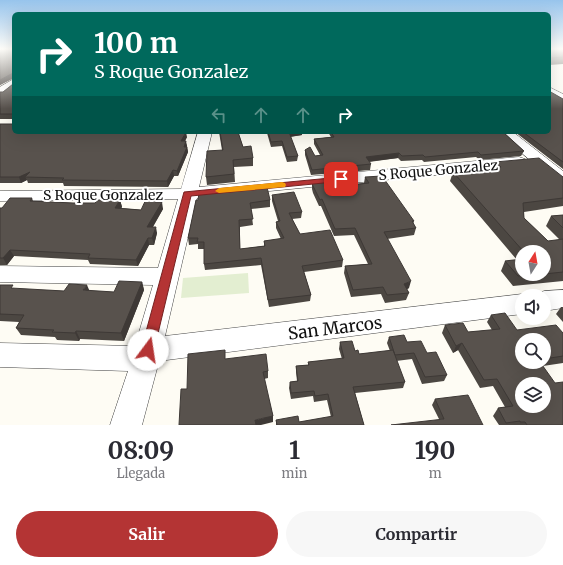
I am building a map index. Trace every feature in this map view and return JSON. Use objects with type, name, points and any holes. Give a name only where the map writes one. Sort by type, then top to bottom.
[{"type":"street","points":[[0,77],[12,77]]},
{"type":"street","points":[[0,92],[12,83]]},
{"type":"street","points":[[551,92],[563,98]]},
{"type":"street","points":[[551,99],[563,98]]},
{"type":"street","points":[[126,425],[146,355],[203,134]]},
{"type":"street","points":[[507,134],[563,179]]},
{"type":"street","name":"S Roque Gonzalez","points":[[0,196],[187,194],[540,160]]},
{"type":"street","points":[[0,274],[166,277]]},
{"type":"street","points":[[551,300],[563,299]]},
{"type":"street","name":"San Marcos","points":[[0,355],[146,355],[515,305]]},
{"type":"green space","points":[[248,273],[249,293],[181,298],[183,278]]},
{"type":"building","points":[[0,69],[12,69],[12,74],[0,80]]},
{"type":"building","points":[[12,85],[12,114],[0,114],[0,92],[3,92]]},
{"type":"building","points":[[551,92],[563,99],[563,162],[526,134],[551,134]]},
{"type":"building","points":[[0,124],[12,124],[12,134],[185,134],[181,141],[186,141],[184,147],[187,147],[177,171],[173,170],[167,181],[62,180],[64,178],[25,177],[30,172],[19,177],[0,177]]},
{"type":"building","points":[[220,134],[239,134],[243,147],[251,146],[253,158],[233,160],[234,174],[206,177],[207,151],[223,150]]},
{"type":"building","points":[[269,134],[290,134],[298,156],[287,157],[282,141],[271,142]]},
{"type":"building","points":[[332,134],[505,134],[524,151],[481,155],[478,152],[425,157],[423,155],[402,156],[399,153],[366,157],[371,164],[312,170],[305,150],[310,147],[315,156],[323,155],[314,139],[334,137]]},
{"type":"building","points":[[539,158],[563,177],[563,198],[523,203],[524,218],[548,241],[563,239],[563,272],[551,273],[551,245],[518,245],[453,172],[501,167],[495,162]]},
{"type":"building","points":[[382,176],[414,221],[412,221],[416,228],[384,232],[411,281],[404,284],[409,293],[387,295],[383,287],[353,290],[345,266],[372,264],[355,228],[335,229],[322,199],[320,200],[312,182],[328,180],[332,187],[369,183],[365,177]]},
{"type":"building","points":[[267,187],[270,200],[250,203],[253,219],[239,220],[240,249],[265,246],[264,241],[284,238],[276,222],[280,221],[272,195],[294,192],[302,212],[289,213],[300,234],[330,230],[343,260],[302,266],[311,295],[268,300],[261,258],[204,264],[204,242],[197,242],[198,238],[188,238],[196,200],[198,200],[199,193]]},
{"type":"building","points":[[159,194],[155,202],[162,202],[147,227],[156,227],[152,238],[148,238],[136,260],[88,258],[90,254],[10,250],[3,258],[0,258],[0,208],[2,208],[10,198],[32,198],[30,201],[73,203],[95,203],[98,200],[120,200],[115,208],[141,210],[148,195]]},
{"type":"building","points":[[563,215],[563,228],[551,216]]},
{"type":"building","points":[[515,260],[515,273],[505,261]]},
{"type":"building","points":[[119,281],[142,282],[121,333],[76,331],[75,333],[52,332],[54,330],[16,328],[24,315],[0,314],[0,285],[13,285],[11,288],[64,291],[69,284],[87,285],[83,290],[114,292]]},
{"type":"building","points":[[505,313],[517,330],[556,325],[563,333],[563,356],[551,358],[551,333],[515,333],[515,369],[545,369],[551,377],[515,377],[515,413],[551,413],[551,377],[555,383],[563,382],[563,425],[527,425],[525,422],[520,421],[506,423],[498,408],[513,406],[497,379],[484,380],[462,343],[456,346],[445,325],[463,323],[468,332],[500,329],[491,315]]},
{"type":"building","points":[[404,335],[407,342],[421,341],[427,353],[436,352],[447,375],[425,377],[414,353],[395,355],[389,337]]},
{"type":"building","points":[[352,341],[355,351],[358,350],[359,354],[393,350],[405,382],[353,387],[364,425],[277,425],[276,420],[298,416],[299,422],[333,416],[328,394],[315,396],[314,391],[291,393],[290,382],[298,381],[296,366],[309,365],[308,362],[344,358],[340,342]]},
{"type":"building","points":[[225,350],[225,359],[266,354],[268,371],[263,372],[273,416],[255,420],[256,425],[179,425],[181,389],[187,389],[188,354]]},
{"type":"building","points":[[468,395],[483,425],[391,425],[444,419],[435,399]]},
{"type":"slow traffic","points":[[219,191],[282,185]]},
{"type":"route","points":[[148,350],[187,194],[341,179]]}]
